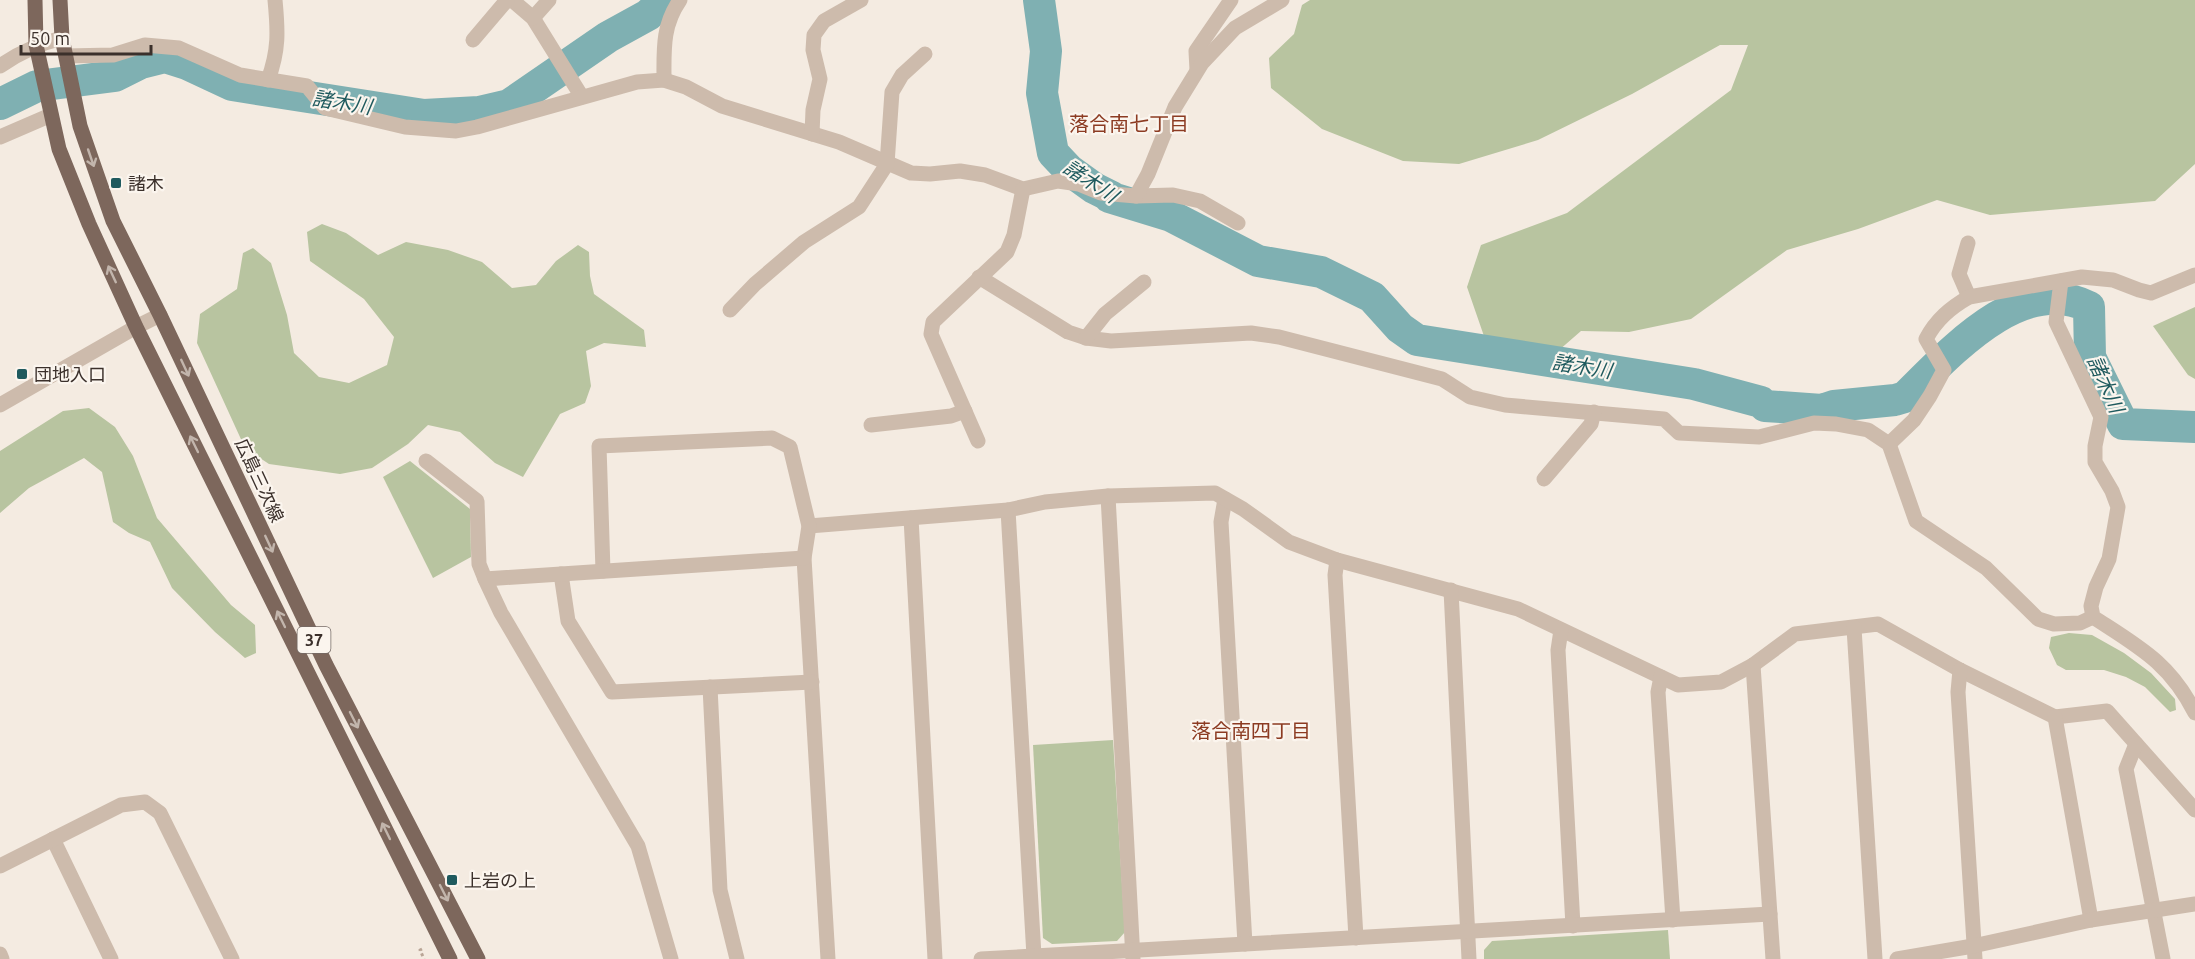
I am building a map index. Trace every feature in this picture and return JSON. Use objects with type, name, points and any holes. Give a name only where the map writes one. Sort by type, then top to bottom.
[{"type":"main road","name":"37","points":[[35,0],[36,45],[59,149],[89,225],[136,327],[450,959]]},
{"type":"main road","name":"広島三次線","points":[[60,0],[62,38],[80,126],[113,221],[326,664],[478,959]]},
{"type":"street","points":[[268,80],[276,59],[278,32],[275,0]]},
{"type":"street","points":[[473,40],[507,0]]},
{"type":"street","points":[[512,0],[533,18],[582,97]]},
{"type":"street","points":[[533,18],[549,0]]},
{"type":"street","points":[[664,80],[664,35],[670,14],[680,0]]},
{"type":"street","points":[[812,134],[813,110],[820,78],[813,50],[814,34],[824,21],[861,0]]},
{"type":"street","points":[[1197,70],[1196,51],[1231,0]]},
{"type":"street","points":[[1136,195],[1148,174],[1175,107],[1202,63],[1235,28],[1282,0]]},
{"type":"street","points":[[0,66],[22,51],[62,38]]},
{"type":"street","points":[[67,60],[113,55],[145,45],[179,48],[240,75],[307,86],[325,108],[405,127],[456,131],[477,128],[637,82],[664,80],[686,87],[722,106],[839,142],[887,164],[911,172],[960,171],[985,175],[1023,189],[1058,181],[1079,184],[1101,194],[1173,195],[1200,201],[1238,223]]},
{"type":"street","points":[[730,310],[755,284],[804,242],[859,207],[887,164],[892,92],[902,75],[925,54]]},
{"type":"street","points":[[0,138],[51,111]]},
{"type":"street","points":[[978,441],[932,334],[933,322],[1007,252],[1014,235],[1023,189]]},
{"type":"street","points":[[1968,243],[1959,274],[1970,297]]},
{"type":"street","points":[[1889,444],[1914,420],[1944,370],[1926,339],[1934,325],[1954,306],[1970,297],[2082,277],[2114,280],[2151,293],[2195,275]]},
{"type":"street","points":[[979,277],[1068,332],[1086,338],[1111,341],[1251,333],[1279,337],[1442,379],[1470,397],[1505,405],[1664,419],[1679,433],[1759,437],[1814,423],[1836,424],[1868,430],[1889,444],[1916,521],[1986,568],[2038,619],[2054,624],[2080,623],[2093,617]]},
{"type":"street","points":[[2061,281],[2056,322],[2101,417],[2095,446],[2095,462],[2112,491],[2118,507],[2109,559],[2096,587],[2091,606],[2093,617],[2144,650],[2166,669],[2183,690],[2195,713]]},
{"type":"street","points":[[1086,338],[1105,315],[1144,282]]},
{"type":"street","points":[[0,405],[160,315]]},
{"type":"street","points":[[871,425],[951,416],[965,411]]},
{"type":"street","points":[[1544,479],[1591,424],[1594,412]]},
{"type":"street","points":[[603,571],[599,446],[772,438],[790,447],[808,526],[804,558],[828,959]]},
{"type":"street","points":[[426,461],[477,501],[479,564],[501,613],[639,846],[671,959]]},
{"type":"street","points":[[808,526],[1008,510],[1045,502],[1108,496],[1215,493],[1289,542],[1337,560],[1518,609],[1678,685],[1722,682],[1753,665],[1795,634],[1878,624],[1960,670],[2055,717],[2107,711],[2195,810]]},
{"type":"street","points":[[1108,496],[1133,954]]},
{"type":"street","points":[[1225,499],[1221,522],[1245,944]]},
{"type":"street","points":[[1008,510],[1034,956]]},
{"type":"street","points":[[911,518],[934,959]]},
{"type":"street","points":[[486,579],[804,558]]},
{"type":"street","points":[[1337,560],[1335,575],[1356,938]]},
{"type":"street","points":[[561,574],[568,621],[612,692],[812,682]]},
{"type":"street","points":[[1451,590],[1469,959]]},
{"type":"street","points":[[1854,628],[1875,959]]},
{"type":"street","points":[[1561,630],[1558,650],[1573,926]]},
{"type":"street","points":[[1753,665],[1773,959]]},
{"type":"street","points":[[1960,670],[1958,692],[1974,952]]},
{"type":"street","points":[[1660,677],[1658,692],[1673,920]]},
{"type":"street","points":[[710,687],[720,890],[737,959]]},
{"type":"street","points":[[2055,717],[2091,920]]},
{"type":"street","points":[[2136,744],[2126,769],[2163,959]]},
{"type":"street","points":[[0,866],[121,805],[145,802],[160,813],[232,959]]},
{"type":"street","points":[[53,839],[111,959]]},
{"type":"street","points":[[1897,959],[1974,952],[2091,920],[2195,904]]},
{"type":"street","points":[[981,959],[1133,954],[1245,944],[1770,914]]},
{"type":"street","points":[[0,954],[2,959]]},
{"type":"path","points":[[422,949],[420,950],[424,959]]},
{"type":"green space","points":[[1310,0],[2195,0],[2195,164],[2155,201],[1990,215],[1937,200],[1858,229],[1787,250],[1691,319],[1629,332],[1581,331],[1535,371],[1505,369],[1485,339],[1467,287],[1481,245],[1567,213],[1731,90],[1748,45],[1720,45],[1632,94],[1538,140],[1459,164],[1403,161],[1322,129],[1271,88],[1269,58],[1294,34],[1302,5]]},
{"type":"green space","points":[[322,224],[346,233],[378,255],[406,242],[448,250],[482,262],[512,288],[536,285],[556,261],[578,245],[589,252],[590,276],[594,294],[644,330],[646,347],[604,343],[586,351],[591,386],[585,403],[560,414],[523,477],[495,463],[460,432],[428,425],[408,444],[372,468],[340,474],[269,464],[245,448],[197,343],[200,314],[237,289],[243,253],[253,248],[271,263],[287,315],[294,353],[319,377],[349,383],[387,365],[394,337],[364,299],[310,261],[307,232]]},
{"type":"green space","points":[[2195,307],[2195,379],[2188,375],[2153,326]]},
{"type":"green space","points":[[89,408],[115,427],[133,456],[157,518],[231,605],[255,625],[256,653],[245,658],[215,632],[172,588],[150,542],[129,533],[113,522],[102,472],[84,458],[29,488],[0,513],[0,451],[63,411]]},
{"type":"green space","points":[[410,461],[470,509],[471,557],[433,578],[383,477]]},
{"type":"green space","points":[[2069,633],[2092,635],[2124,653],[2151,673],[2175,699],[2176,710],[2170,712],[2145,687],[2126,677],[2104,670],[2066,670],[2057,665],[2049,648],[2051,637]]},
{"type":"green space","points":[[1113,740],[1125,932],[1117,941],[1052,944],[1043,938],[1033,745]]},
{"type":"green space","points":[[1668,930],[1670,959],[1484,959],[1484,950],[1492,941]]},
{"type":"waterway","name":"諸木川","points":[[0,104],[37,86],[115,76],[141,63],[165,57],[187,64],[232,85],[424,115],[479,112],[509,105],[608,37],[648,15],[664,0]]},
{"type":"waterway","name":"諸木川","points":[[1039,0],[1046,51],[1042,93],[1053,153],[1069,170],[1094,188],[1112,197],[1109,197],[1171,216],[1258,261],[1321,272],[1372,297],[1400,328],[1417,340],[1694,384],[1761,402],[1765,406],[1822,410],[1834,406],[1905,397],[1965,340],[1988,323],[2012,309],[2038,300],[2063,299],[2089,307],[2090,357],[2123,424],[2195,427]]},
{"type":"place","name":"諸木","points":[[116,183]]},
{"type":"place","name":"団地入口","points":[[22,374]]},
{"type":"place","name":"上岩の上","points":[[452,880]]},
{"type":"district","name":"落合南七丁目","points":[[1129,123]]},
{"type":"district","name":"落合南四丁目","points":[[1251,730]]}]
